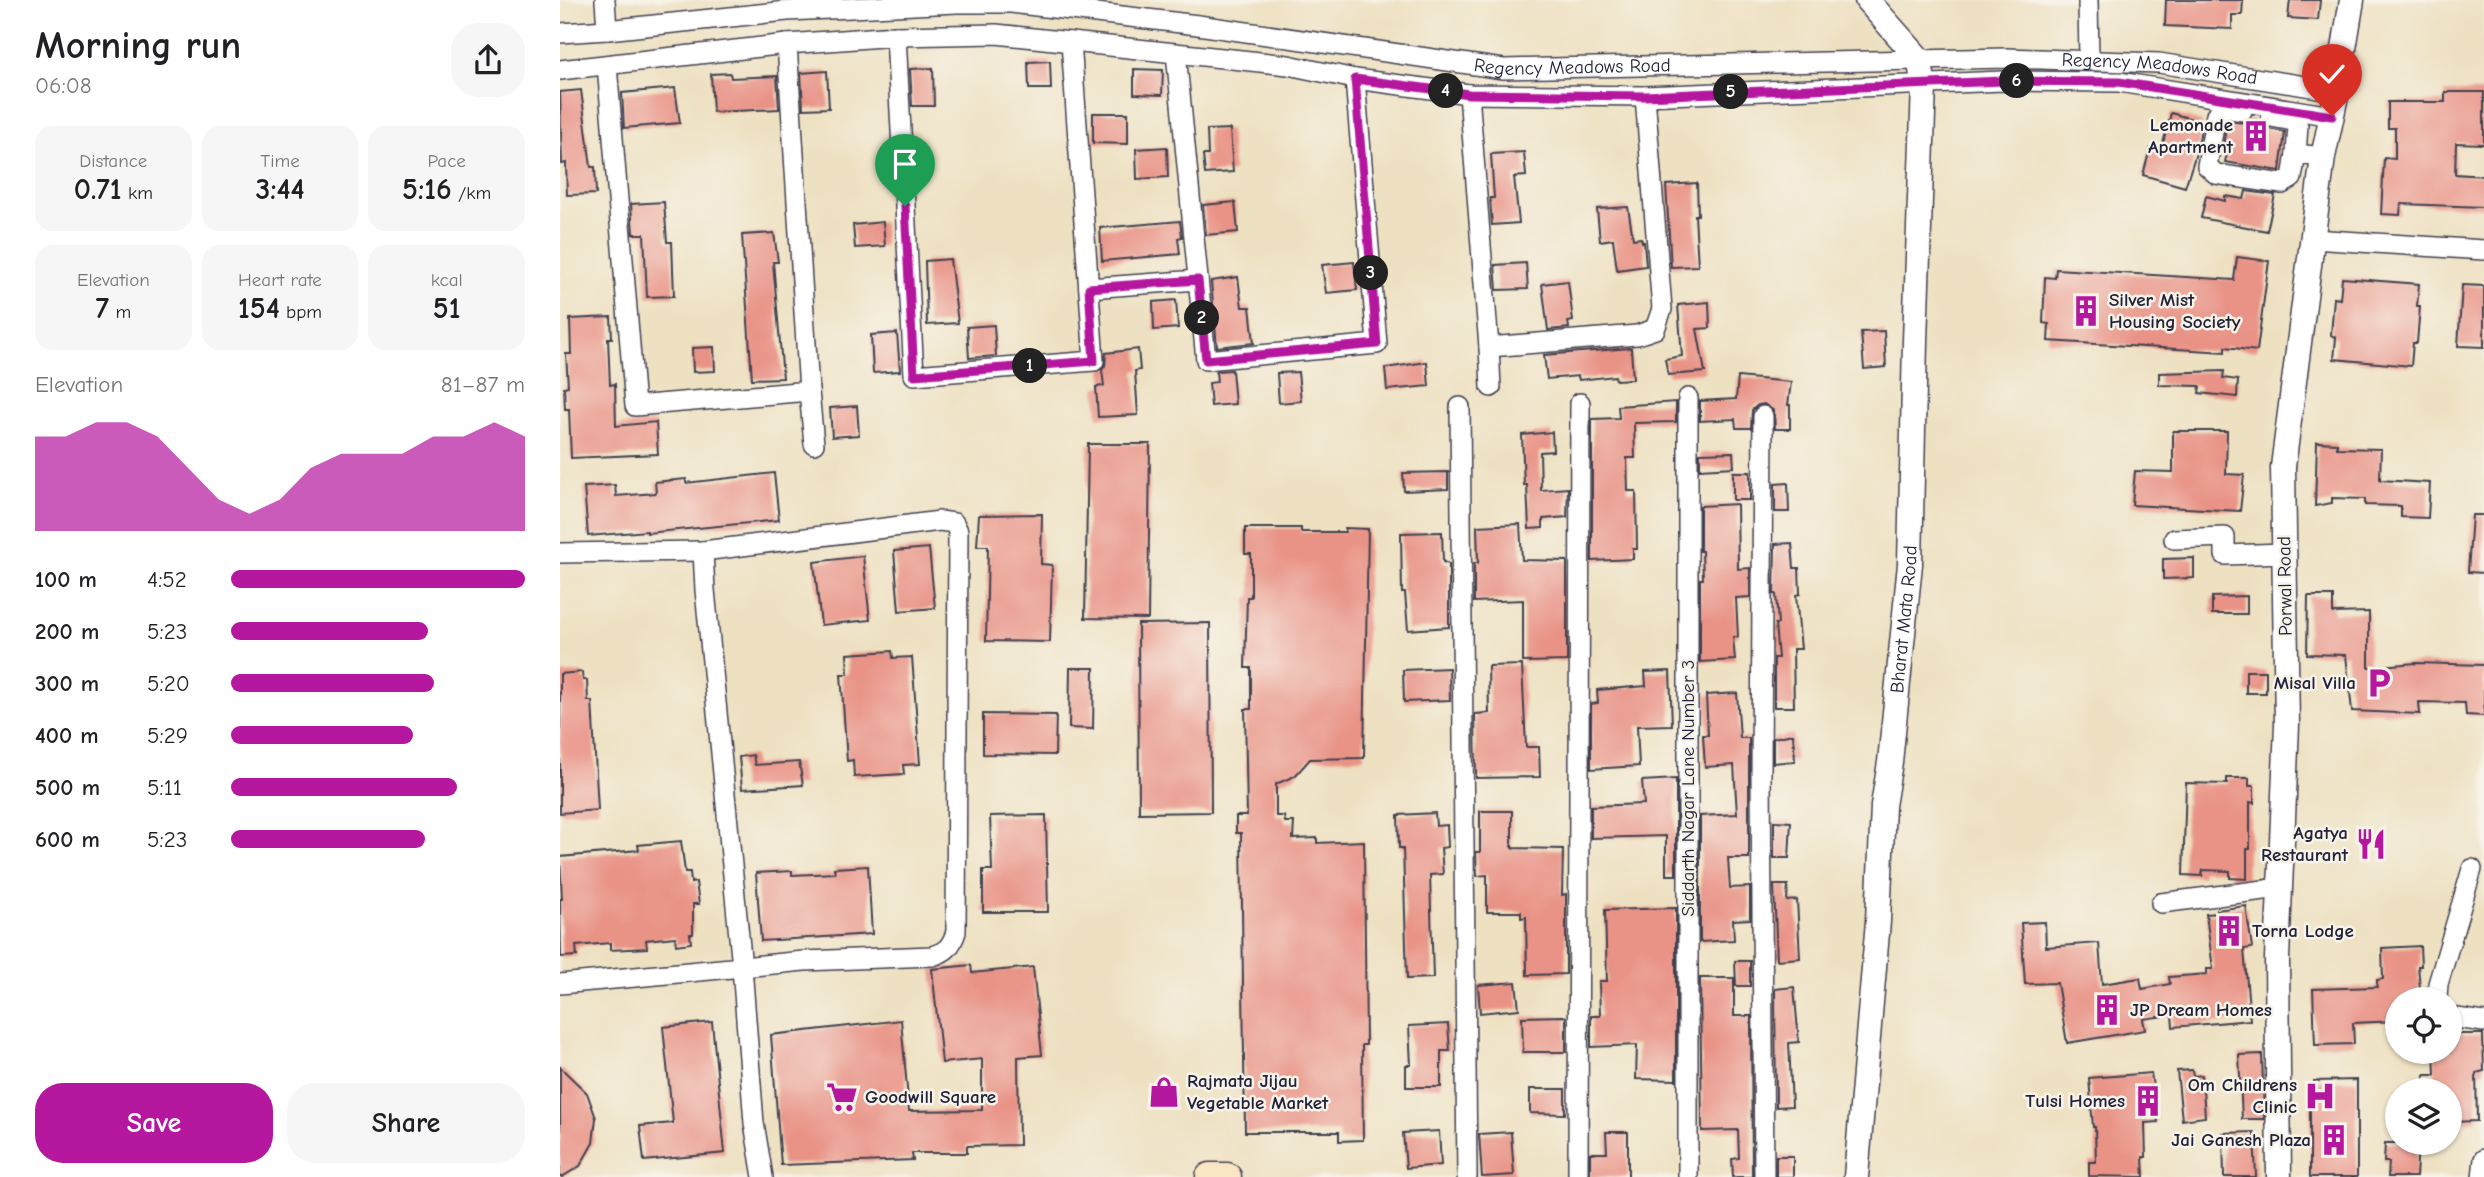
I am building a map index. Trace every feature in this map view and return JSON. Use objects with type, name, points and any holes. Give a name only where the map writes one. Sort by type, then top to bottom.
[{"type":"main road","points":[[1210,1177],[1227,1177]]},
{"type":"street","points":[[605,0],[607,30]]},
{"type":"street","points":[[1867,0],[1919,59]]},
{"type":"street","points":[[2088,0],[2089,60]]},
{"type":"street","name":"Porwal Road","points":[[2279,1177],[2277,958],[2287,725],[2283,467],[2323,157],[2352,0]]},
{"type":"street","name":"Regency Meadows Road","points":[[560,33],[607,30],[759,7],[1011,3],[1198,24],[1503,69],[1919,59],[2089,60],[2159,63],[2337,91]]},
{"type":"street","points":[[560,70],[787,44],[896,36],[996,34],[1288,65],[1355,79],[1469,94],[1645,96],[2003,81],[2119,82],[2332,116]]},
{"type":"street","points":[[896,36],[914,375],[1094,361],[1071,42]]},
{"type":"street","points":[[787,44],[814,444]]},
{"type":"street","points":[[1176,53],[1206,360],[1377,344],[1355,79]]},
{"type":"street","name":"Bharat Mata Road","points":[[1856,1177],[1878,921],[1883,806],[1910,564],[1914,341],[1924,85],[1919,59]]},
{"type":"street","points":[[607,65],[635,406],[809,391]]},
{"type":"street","points":[[1469,94],[1491,387]]},
{"type":"street","points":[[1489,347],[1637,335],[1655,329],[1662,309],[1645,96]]},
{"type":"street","points":[[2224,108],[2293,121],[2298,126],[2295,155],[2292,178],[2281,184],[2216,174],[2207,166],[2216,115],[2224,108]]},
{"type":"street","points":[[2295,155],[2323,157]]},
{"type":"street","points":[[2312,239],[2484,250]]},
{"type":"street","points":[[1089,288],[1198,280]]},
{"type":"street","name":"Siddarth Nagar Lane Number 3","points":[[1688,398],[1688,1177]]},
{"type":"street","points":[[1578,1177],[1580,403]]},
{"type":"street","points":[[1460,407],[1467,1177]]},
{"type":"street","points":[[1763,416],[1763,1177]]},
{"type":"street","points":[[560,553],[703,551],[940,521],[954,523],[958,531],[956,932],[952,945],[944,952],[932,956],[804,961],[560,984]]},
{"type":"street","points":[[2174,539],[2225,537],[2225,555],[2285,553]]},
{"type":"street","points":[[703,551],[754,1123],[762,1177]]},
{"type":"street","points":[[2438,987],[2472,869]]},
{"type":"street","points":[[2161,903],[2280,888]]},
{"type":"street","points":[[2462,1019],[2484,1022]]},
{"type":"street","points":[[2482,1177],[2484,1159]]},
{"type":"building","points":[[2166,0],[2243,0],[2242,15],[2232,15],[2232,29],[2165,26]]},
{"type":"building","points":[[2290,0],[2320,0],[2318,20],[2288,18]]},
{"type":"building","points":[[1050,61],[1051,89],[1029,89],[1028,62]]},
{"type":"building","points":[[933,68],[934,106],[912,106],[910,69]]},
{"type":"building","points":[[1134,69],[1163,70],[1162,95],[1134,94]]},
{"type":"building","points":[[827,71],[829,108],[803,109],[801,73]]},
{"type":"building","points":[[730,73],[731,78],[777,76],[779,109],[713,112],[711,74]]},
{"type":"building","points":[[675,88],[680,123],[624,128],[622,93]]},
{"type":"building","points":[[581,90],[591,167],[595,167],[596,194],[567,195],[566,163],[562,164],[560,92]]},
{"type":"building","points":[[2445,92],[2484,92],[2484,144],[2456,143],[2455,174],[2484,176],[2484,207],[2401,204],[2400,215],[2381,214],[2384,158],[2395,159],[2395,128],[2388,128],[2388,102],[2445,102]]},
{"type":"building","points":[[1093,113],[1128,113],[1128,144],[1093,143]]},
{"type":"building","points":[[2171,113],[2202,122],[2198,147],[2185,187],[2143,175],[2150,149],[2161,151]]},
{"type":"building","name":"Lemonade Apartment","points":[[2252,119],[2259,120],[2268,129],[2285,132],[2280,171],[2225,162],[2227,154],[2222,153],[2227,121],[2246,123]]},
{"type":"building","points":[[1230,129],[1233,172],[1205,174],[1203,155],[1208,155],[1207,130]]},
{"type":"building","points":[[1167,147],[1168,177],[1137,179],[1136,149]]},
{"type":"building","points":[[1524,152],[1526,176],[1514,177],[1519,223],[1492,225],[1490,198],[1494,198],[1491,154]]},
{"type":"building","points":[[1697,183],[1698,215],[1695,215],[1698,266],[1671,267],[1666,185]]},
{"type":"building","points":[[2246,191],[2275,195],[2267,231],[2201,218],[2206,196],[2225,201],[2225,196],[2244,199]]},
{"type":"building","points":[[664,202],[667,242],[672,242],[674,296],[647,297],[644,234],[633,234],[631,204]]},
{"type":"building","points":[[1235,202],[1238,232],[1206,235],[1203,205]]},
{"type":"building","points":[[1628,207],[1633,239],[1641,238],[1644,242],[1646,266],[1617,270],[1613,239],[1600,241],[1597,209]]},
{"type":"building","points":[[1180,221],[1180,254],[1102,261],[1100,228]]},
{"type":"building","points":[[883,222],[885,246],[855,248],[853,225]]},
{"type":"building","points":[[774,233],[778,262],[773,262],[783,378],[752,379],[742,235]]},
{"type":"building","name":"Silver Mist Housing Society","points":[[2237,257],[2269,261],[2257,351],[2225,347],[2225,352],[2048,341],[2049,324],[2043,323],[2045,277],[2055,278],[2056,269],[2234,280]]},
{"type":"building","points":[[950,259],[958,323],[927,325],[925,261]]},
{"type":"building","points":[[1354,262],[1357,290],[1326,293],[1322,265]]},
{"type":"building","points":[[1526,263],[1528,289],[1497,290],[1495,265]]},
{"type":"building","points":[[1238,277],[1242,307],[1250,307],[1254,343],[1217,347],[1211,281]]},
{"type":"building","points":[[2342,278],[2419,284],[2417,343],[2413,343],[2411,366],[2334,359],[2336,338],[2331,335],[2334,298],[2340,299]]},
{"type":"building","points":[[1568,281],[1573,321],[1568,322],[1569,328],[1548,330],[1542,284]]},
{"type":"building","points":[[2462,285],[2484,286],[2484,347],[2458,346]]},
{"type":"building","points":[[1176,300],[1178,328],[1154,330],[1153,302]]},
{"type":"building","points":[[1709,302],[1710,328],[1697,329],[1705,372],[1668,375],[1665,359],[1682,356],[1678,305]]},
{"type":"building","points":[[611,317],[612,338],[608,338],[610,385],[615,384],[616,426],[656,422],[658,454],[571,458],[569,409],[565,409],[564,387],[568,386],[566,354],[571,354],[570,319]]},
{"type":"building","points":[[994,325],[996,356],[969,358],[967,327]]},
{"type":"building","points":[[1884,331],[1886,367],[1864,369],[1861,332]]},
{"type":"building","points":[[897,333],[900,371],[873,373],[871,335]]},
{"type":"building","points":[[714,347],[715,371],[693,372],[692,348]]},
{"type":"building","points":[[1631,348],[1633,379],[1616,380],[1615,376],[1579,380],[1578,376],[1547,379],[1544,355]]},
{"type":"building","points":[[1138,349],[1140,370],[1135,371],[1138,415],[1098,417],[1096,387],[1104,386],[1102,370],[1106,353]]},
{"type":"building","points":[[1427,362],[1429,386],[1387,390],[1385,368]]},
{"type":"building","points":[[1232,370],[1235,404],[1211,406],[1209,383],[1217,382],[1216,371]]},
{"type":"building","points":[[2224,371],[2223,378],[2238,380],[2237,397],[2199,393],[2200,386],[2159,385],[2159,373]]},
{"type":"building","points":[[1298,372],[1301,401],[1279,403],[1277,373]]},
{"type":"building","points":[[1738,377],[1791,382],[1788,405],[1790,429],[1775,429],[1774,411],[1764,404],[1752,410],[1751,428],[1736,428],[1735,419],[1700,421],[1700,401],[1736,399]]},
{"type":"building","points":[[1676,402],[1676,422],[1634,423],[1635,458],[1627,458],[1628,491],[1636,491],[1637,549],[1633,549],[1633,559],[1592,561],[1592,419],[1619,418],[1618,406]]},
{"type":"building","points":[[857,406],[859,435],[832,437],[830,408]]},
{"type":"building","points":[[2173,431],[2227,431],[2226,474],[2244,475],[2240,511],[2132,505],[2135,471],[2173,472]]},
{"type":"building","points":[[1552,432],[1553,451],[1540,452],[1541,490],[1568,488],[1567,517],[1543,519],[1543,528],[1529,529],[1522,435]]},
{"type":"building","points":[[2317,442],[2337,443],[2337,448],[2381,449],[2380,480],[2430,483],[2428,518],[2401,517],[2401,506],[2365,505],[2365,499],[2332,498],[2332,503],[2315,506]]},
{"type":"building","points":[[1088,444],[1150,444],[1148,619],[1085,618]]},
{"type":"building","points":[[1733,452],[1734,467],[1700,469],[1700,453]]},
{"type":"building","points":[[1448,472],[1448,489],[1404,491],[1403,473]]},
{"type":"building","points":[[1733,472],[1750,472],[1750,500],[1733,500]]},
{"type":"building","points":[[774,473],[779,520],[588,536],[584,487],[615,485],[616,496],[656,493],[655,482],[686,479],[686,483]]},
{"type":"building","points":[[1788,483],[1789,512],[1775,512],[1775,484]]},
{"type":"building","points":[[1737,504],[1738,569],[1750,568],[1750,597],[1736,598],[1738,637],[1733,637],[1735,660],[1700,662],[1700,579],[1703,579],[1700,506]]},
{"type":"building","points":[[1042,514],[1041,564],[1052,565],[1050,642],[986,641],[988,546],[977,546],[979,515]]},
{"type":"building","points":[[2472,515],[2484,515],[2484,573],[2468,572]]},
{"type":"building","points":[[1520,524],[1522,560],[1567,561],[1567,661],[1523,662],[1523,600],[1474,602],[1474,563],[1478,563],[1477,526]]},
{"type":"building","points":[[1245,528],[1301,528],[1301,532],[1368,529],[1364,758],[1310,759],[1295,776],[1276,784],[1276,816],[1284,816],[1285,822],[1294,822],[1293,839],[1317,838],[1317,843],[1364,841],[1366,1045],[1362,1045],[1363,1140],[1339,1141],[1339,1132],[1245,1132],[1241,833],[1236,833],[1236,816],[1247,816],[1245,709],[1251,709],[1251,668],[1245,668],[1247,597],[1251,597],[1251,554],[1245,554]]},
{"type":"building","points":[[1442,532],[1443,562],[1449,564],[1449,627],[1408,630],[1405,593],[1402,593],[1401,533]]},
{"type":"building","points":[[1792,543],[1794,568],[1799,568],[1800,594],[1796,595],[1801,649],[1793,649],[1794,707],[1774,707],[1774,658],[1778,658],[1775,624],[1778,624],[1774,594],[1775,544]]},
{"type":"building","points":[[929,548],[935,608],[899,611],[894,551]]},
{"type":"building","points":[[863,556],[870,620],[821,625],[814,562]]},
{"type":"building","points":[[2194,558],[2194,578],[2163,579],[2163,559]]},
{"type":"building","points":[[2247,596],[2247,614],[2212,614],[2212,597]]},
{"type":"building","points":[[2308,596],[2333,596],[2333,613],[2369,612],[2369,667],[2416,663],[2484,665],[2484,716],[2466,715],[2465,703],[2419,702],[2420,714],[2352,711],[2346,655],[2307,654]]},
{"type":"building","points":[[1210,623],[1211,812],[1139,813],[1138,624]]},
{"type":"building","points":[[892,651],[893,658],[912,657],[920,764],[903,765],[904,774],[854,777],[853,760],[847,761],[841,674],[848,674],[847,654]]},
{"type":"building","points":[[1522,665],[1526,747],[1539,747],[1540,777],[1476,778],[1475,714],[1489,713],[1488,666]]},
{"type":"building","points":[[1070,668],[1094,668],[1093,729],[1069,728]]},
{"type":"building","points":[[1449,668],[1450,700],[1404,702],[1403,670]]},
{"type":"building","points":[[1670,671],[1672,725],[1637,726],[1639,766],[1591,769],[1591,704],[1598,703],[1597,690],[1646,686],[1645,672]]},
{"type":"building","points":[[2246,671],[2266,671],[2266,693],[2246,693]]},
{"type":"building","points":[[582,672],[583,680],[587,680],[588,701],[592,701],[598,810],[560,813],[560,674]]},
{"type":"building","points":[[1737,693],[1740,738],[1749,738],[1749,858],[1728,858],[1730,888],[1750,887],[1750,919],[1733,920],[1734,940],[1700,942],[1700,816],[1737,814],[1734,765],[1705,767],[1703,735],[1708,735],[1706,695]]},
{"type":"building","points":[[983,714],[1056,715],[1055,755],[983,754]]},
{"type":"building","points":[[1793,734],[1795,761],[1773,763],[1773,738]]},
{"type":"building","points":[[753,755],[755,765],[799,762],[803,785],[742,789],[739,757]]},
{"type":"building","points":[[2227,778],[2249,778],[2249,786],[2254,786],[2254,803],[2250,802],[2247,879],[2230,878],[2230,871],[2203,870],[2202,876],[2183,875],[2186,783],[2227,784]]},
{"type":"building","points":[[1676,779],[1676,875],[1666,875],[1666,836],[1591,838],[1591,806],[1644,804],[1642,781]]},
{"type":"building","points":[[1480,811],[1512,811],[1512,848],[1563,849],[1562,895],[1566,894],[1566,974],[1527,975],[1526,917],[1521,918],[1521,912],[1487,912],[1487,875],[1477,876],[1476,852],[1480,852]]},
{"type":"building","points":[[1435,813],[1436,826],[1447,825],[1448,847],[1441,848],[1443,874],[1430,875],[1433,978],[1407,979],[1403,848],[1399,848],[1398,815]]},
{"type":"building","points":[[1046,815],[1048,912],[983,912],[983,870],[992,870],[990,816]]},
{"type":"building","points":[[1774,821],[1791,822],[1789,858],[1774,858]]},
{"type":"building","points":[[681,841],[685,872],[690,872],[691,883],[696,882],[699,904],[693,904],[691,943],[676,945],[675,937],[646,940],[647,948],[610,950],[610,943],[576,946],[577,956],[561,957],[560,857],[639,850],[638,845]]},
{"type":"building","points":[[868,866],[872,934],[761,941],[756,873],[835,873],[834,868]]},
{"type":"building","points":[[1774,885],[1788,885],[1787,901],[1797,900],[1800,958],[1777,960]]},
{"type":"building","points":[[2246,906],[2252,948],[2244,949],[2250,1020],[2173,1027],[2172,1015],[2143,1019],[2145,1030],[2067,1043],[2057,983],[2025,984],[2021,923],[2045,922],[2046,947],[2099,943],[2102,984],[2140,978],[2142,989],[2170,984],[2169,977],[2207,974],[2207,969],[2213,969],[2206,914]]},
{"type":"building","points":[[1676,908],[1676,1080],[1636,1079],[1637,1045],[1591,1047],[1591,1016],[1600,1016],[1599,981],[1607,981],[1605,910]]},
{"type":"building","points":[[2420,946],[2420,987],[2385,987],[2385,1022],[2353,1023],[2354,1044],[2315,1045],[2313,989],[2377,987],[2377,980],[2383,979],[2382,948]]},
{"type":"building","points":[[1735,961],[1750,961],[1750,986],[1736,986]]},
{"type":"building","points":[[971,965],[972,973],[1033,967],[1042,1055],[1018,1057],[1019,1145],[967,1146],[967,1153],[912,1153],[913,1160],[781,1165],[771,1035],[901,1020],[909,1111],[982,1110],[982,1059],[942,1063],[932,969]]},
{"type":"building","points":[[1700,978],[1734,978],[1734,1016],[1751,1016],[1752,1177],[1733,1177],[1732,1159],[1739,1158],[1738,1130],[1702,1131]]},
{"type":"building","points":[[1516,982],[1519,1009],[1480,1013],[1478,985]]},
{"type":"building","points":[[1794,987],[1799,1042],[1789,1043],[1792,1106],[1776,1107],[1775,989]]},
{"type":"building","points":[[1522,1017],[1566,1017],[1566,1052],[1523,1052]]},
{"type":"building","points":[[712,1022],[725,1153],[644,1161],[640,1126],[673,1123],[663,1027]]},
{"type":"building","points":[[1448,1024],[1450,1051],[1441,1051],[1441,1087],[1406,1087],[1406,1065],[1411,1065],[1409,1026]]},
{"type":"building","points":[[2462,1034],[2483,1034],[2484,1071],[2476,1073],[2477,1121],[2462,1122],[2462,1078],[2424,1078],[2424,1075],[2435,1075],[2435,1064],[2462,1064]]},
{"type":"building","points":[[2262,1054],[2264,1119],[2242,1119],[2239,1055]]},
{"type":"building","points":[[560,1067],[587,1093],[596,1118],[593,1143],[580,1166],[562,1177],[560,1177]]},
{"type":"building","points":[[2192,1070],[2193,1076],[2202,1075],[2205,1117],[2182,1120],[2177,1071]]},
{"type":"building","points":[[2151,1073],[2158,1122],[2145,1123],[2144,1177],[2089,1176],[2089,1162],[2096,1162],[2089,1078]]},
{"type":"building","name":"Jai Ganesh Plaza","points":[[2357,1080],[2357,1177],[2310,1177],[2310,1091],[2314,1091],[2314,1081]]},
{"type":"building","points":[[1530,1089],[1565,1089],[1565,1114],[1530,1113]]},
{"type":"building","points":[[1439,1131],[1441,1165],[1406,1168],[1403,1133]]},
{"type":"building","points":[[1511,1132],[1514,1175],[1482,1177],[1479,1134]]},
{"type":"building","points":[[1606,1132],[1628,1132],[1628,1177],[1590,1177],[1590,1153],[1607,1153]]},
{"type":"building","points":[[2254,1132],[2256,1177],[2224,1177],[2223,1133]]},
{"type":"building","points":[[2385,1143],[2385,1155],[2417,1155],[2416,1177],[2388,1177],[2389,1162],[2384,1162]]},
{"type":"building","points":[[1776,1156],[1793,1156],[1793,1177],[1776,1177]]},
{"type":"place","name":"Lemonade Apartment","points":[[2256,136]]},
{"type":"place","name":"Silver Mist Housing Society","points":[[2086,311]]},
{"type":"place","name":"Misal Villa","points":[[2379,683]]},
{"type":"place","name":"Agatya Restaurant","points":[[2371,844]]},
{"type":"place","name":"Torna Lodge","points":[[2229,931]]},
{"type":"place","name":"JP Dream Homes","points":[[2107,1010]]},
{"type":"place","name":"Rajmata Jijau Vegetable Market","points":[[1164,1092]]},
{"type":"place","name":"Om Childrens Clinic","points":[[2320,1096]]},
{"type":"place","name":"Goodwill Square","points":[[842,1097]]},
{"type":"place","name":"Tulsi Homes","points":[[2148,1101]]},
{"type":"place","name":"Jai Ganesh Plaza","points":[[2334,1140]]},
{"type":"route","points":[[905,206],[914,375],[1094,361],[1089,288],[1198,280],[1206,360],[1377,344],[1355,79],[1469,94],[1645,96],[2003,81],[2119,82],[2332,116]]}]
